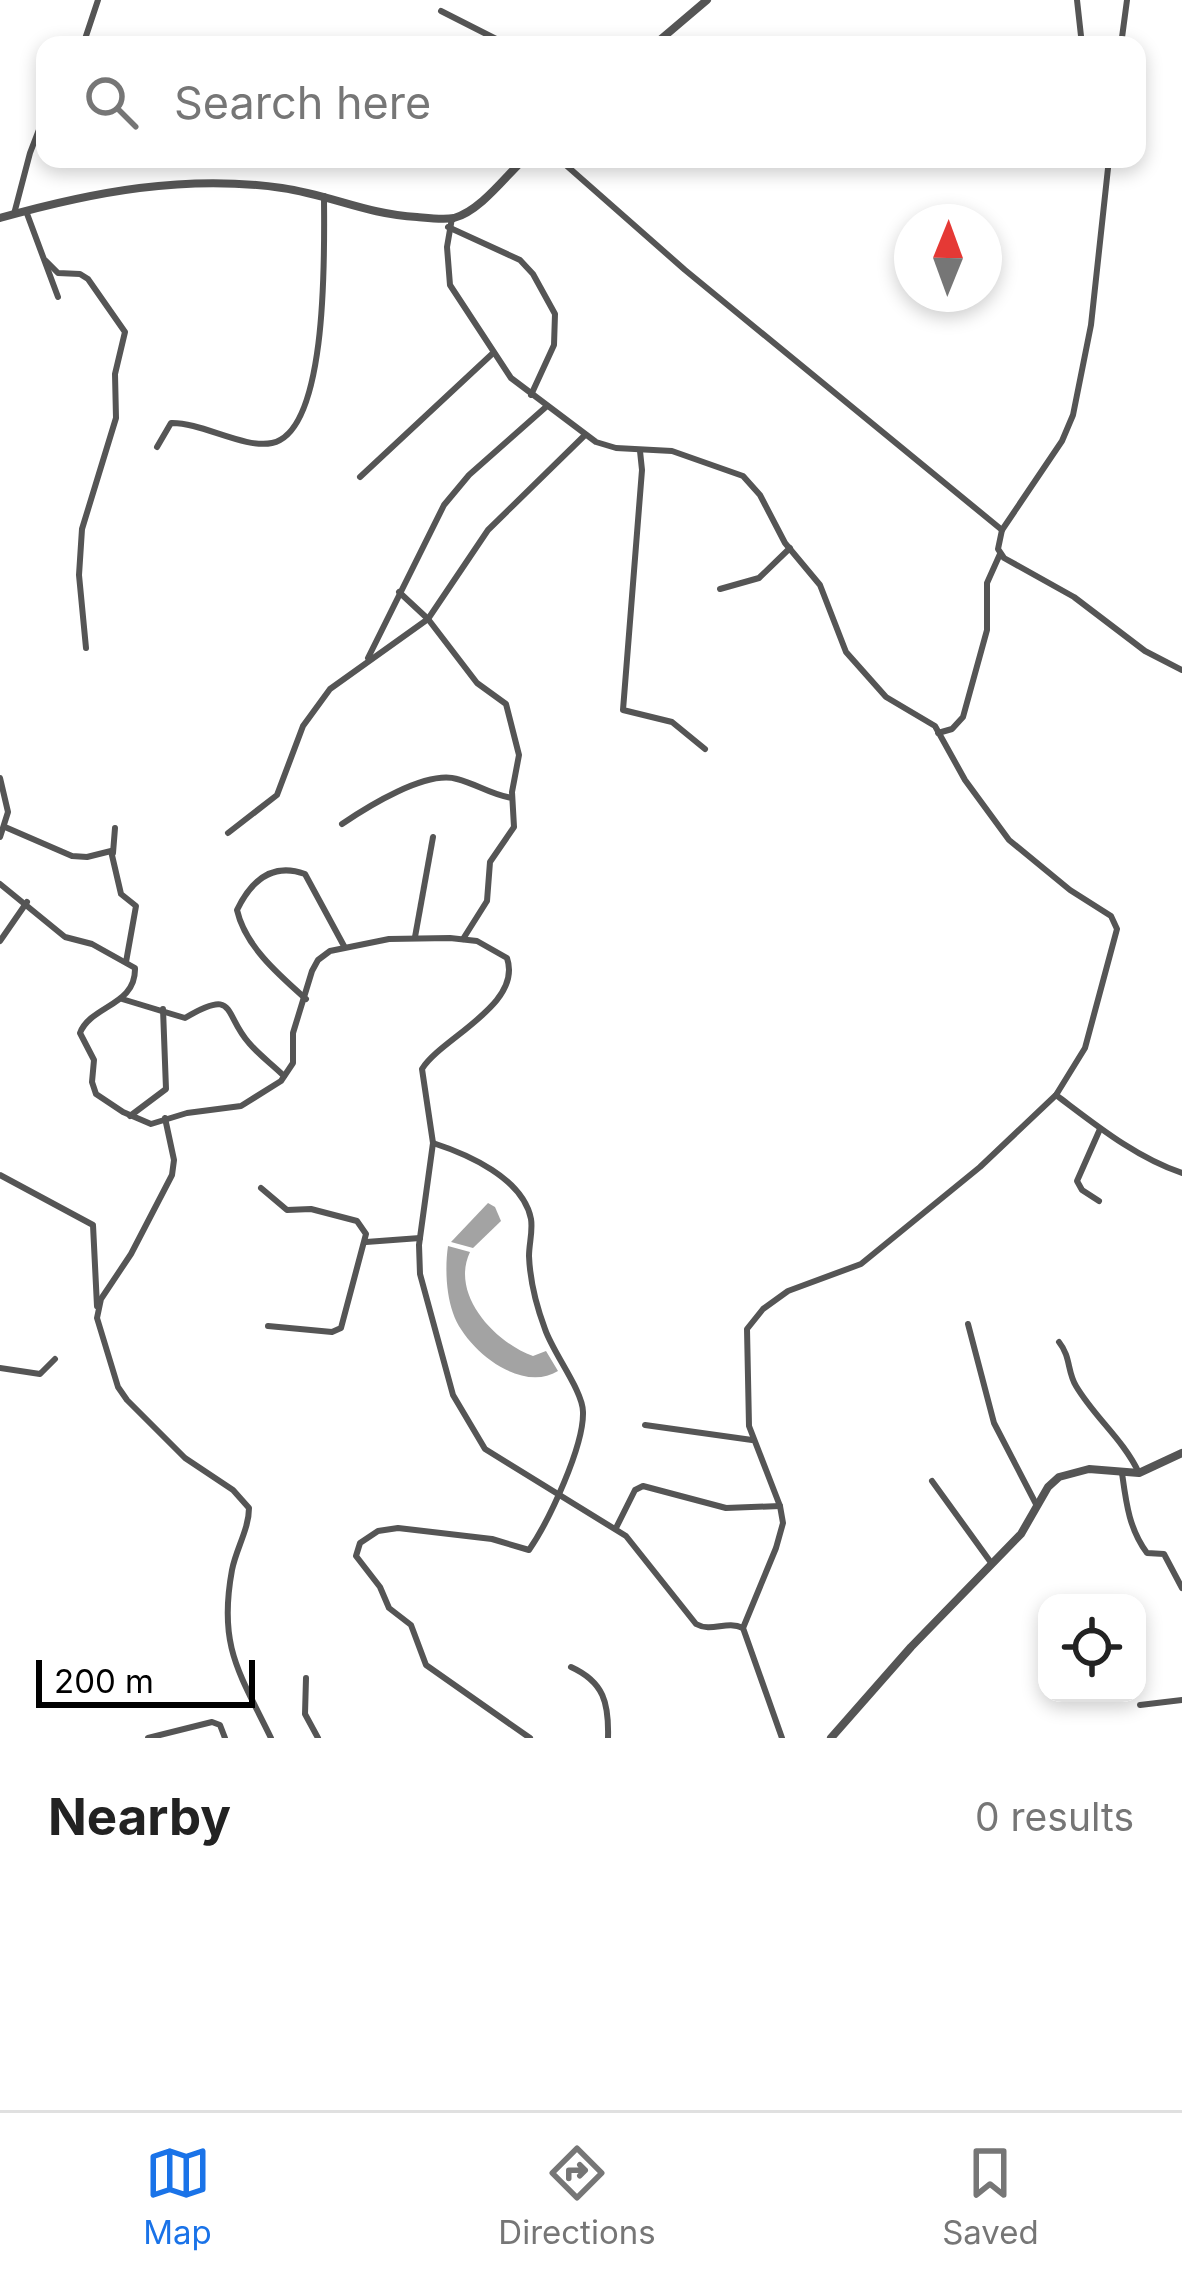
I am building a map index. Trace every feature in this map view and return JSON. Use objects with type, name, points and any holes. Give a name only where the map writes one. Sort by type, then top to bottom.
[{"type":"street","points":[[86,36],[98,0]]},
{"type":"street","points":[[665,36],[707,0]]},
{"type":"street","points":[[1077,0],[1081,36]]},
{"type":"street","points":[[1122,36],[1127,0]]},
{"type":"street","points":[[441,10],[491,36]]},
{"type":"street","points":[[14,214],[36,143]]},
{"type":"street","points":[[450,223],[515,168]]},
{"type":"street","points":[[569,168],[685,271],[1002,530]]},
{"type":"street","points":[[938,733],[952,729],[962,717],[987,630],[987,583],[1000,554],[1002,530],[1062,441],[1073,416],[1090,325],[1107,168]]},
{"type":"street","points":[[0,218],[110,191],[196,182],[282,188],[378,214],[450,223],[520,260],[555,314],[554,345],[531,395]]},
{"type":"street","points":[[157,447],[171,423],[262,443],[282,438],[290,428],[313,372],[324,310],[325,196]]},
{"type":"street","points":[[26,212],[58,297]]},
{"type":"street","points":[[450,223],[450,285],[511,378],[584,436],[606,446],[672,451],[743,476],[820,585],[845,652],[886,698],[930,720],[964,780],[1009,840],[1115,922],[1116,935],[1084,1048],[1056,1096],[980,1167],[861,1264],[788,1291],[753,1319],[746,1336],[746,1407],[752,1440],[780,1507],[780,1537],[743,1628],[782,1738]]},
{"type":"street","points":[[46,261],[58,273],[88,279],[125,332],[115,374],[116,418],[82,529],[79,575],[86,648]]},
{"type":"street","points":[[360,477],[492,354]]},
{"type":"street","points":[[367,661],[456,489],[547,406]]},
{"type":"street","points":[[228,833],[277,795],[310,714],[330,689],[428,619],[488,530],[584,436]]},
{"type":"street","points":[[640,451],[643,470],[623,710],[672,722],[705,749]]},
{"type":"street","points":[[720,589],[759,578],[790,548]]},
{"type":"street","points":[[1000,554],[1073,597],[1145,651],[1182,670]]},
{"type":"street","points":[[399,592],[428,619],[477,683],[506,704],[519,765],[512,798],[512,834],[490,862],[487,901],[463,939]]},
{"type":"street","points":[[342,824],[387,793],[448,777],[512,798]]},
{"type":"street","points":[[0,778],[8,812],[0,837]]},
{"type":"street","points":[[4,826],[72,856],[113,853]]},
{"type":"street","points":[[115,828],[113,853],[121,894],[136,906],[126,962]]},
{"type":"street","points":[[415,937],[434,837]]},
{"type":"street","points":[[305,999],[263,958],[243,928],[237,910],[248,891],[274,871],[305,874],[344,946]]},
{"type":"street","points":[[0,884],[65,937],[92,944],[135,968],[136,976],[122,999],[82,1024],[80,1033],[94,1060],[96,1094],[151,1124],[241,1106],[272,1089],[293,1063],[293,1033],[314,965],[322,956],[344,946],[415,937],[463,939],[500,952],[510,969],[490,1009],[424,1064],[422,1074],[433,1143],[420,1238],[424,1299],[448,1382],[471,1431],[499,1460],[616,1528],[647,1559],[696,1624],[705,1629],[731,1624],[743,1628]]},
{"type":"street","points":[[0,941],[27,902]]},
{"type":"street","points":[[122,999],[184,1018],[203,1006],[215,1004],[229,1010],[248,1042],[284,1076]]},
{"type":"street","points":[[130,1116],[166,1089],[163,1009]]},
{"type":"street","points":[[1056,1096],[1151,1162],[1182,1173]]},
{"type":"street","points":[[98,1308],[172,1175],[174,1160],[165,1118]]},
{"type":"street","points":[[1099,1201],[1076,1180],[1100,1129]]},
{"type":"street","points":[[433,1143],[491,1167],[526,1207],[531,1228],[530,1277],[550,1343],[576,1388],[583,1416],[557,1494],[529,1550],[492,1539],[390,1528],[360,1544],[356,1556],[380,1587],[389,1609],[412,1625],[426,1665],[530,1738]]},
{"type":"street","points":[[0,1175],[93,1226],[98,1308],[111,1365],[127,1400],[184,1459],[233,1490],[249,1508],[230,1584],[226,1633],[238,1671],[271,1738]]},
{"type":"street","points":[[261,1188],[292,1211],[311,1208],[357,1221],[364,1228],[366,1242],[341,1328],[332,1332],[268,1326]]},
{"type":"street","points":[[366,1242],[420,1238]]},
{"type":"street","points":[[968,1324],[994,1423],[1036,1505]]},
{"type":"street","points":[[1059,1342],[1070,1356],[1075,1384],[1123,1443],[1138,1473]]},
{"type":"street","points":[[0,1368],[40,1374],[55,1359]]},
{"type":"street","points":[[645,1424],[752,1440]]},
{"type":"street","points":[[831,1738],[1021,1534],[1048,1486],[1073,1471],[1138,1473],[1182,1453]]},
{"type":"street","points":[[1122,1473],[1126,1510],[1143,1549],[1164,1554],[1182,1588]]},
{"type":"street","points":[[932,1481],[992,1564]]},
{"type":"street","points":[[616,1528],[635,1490],[643,1486],[726,1508],[780,1507]]},
{"type":"street","points":[[572,1666],[601,1688],[607,1703],[608,1738]]},
{"type":"street","points":[[306,1678],[305,1714],[318,1738]]},
{"type":"street","points":[[1140,1705],[1182,1700]]},
{"type":"street","points":[[148,1738],[217,1722],[225,1738]]},
{"type":"shaded area","points":[[488,1203],[501,1221],[473,1248],[451,1242]]},
{"type":"shaded area","points":[[448,1246],[470,1252],[466,1284],[491,1328],[533,1356],[546,1351],[558,1371],[543,1377],[512,1372],[469,1340],[451,1305]]}]
